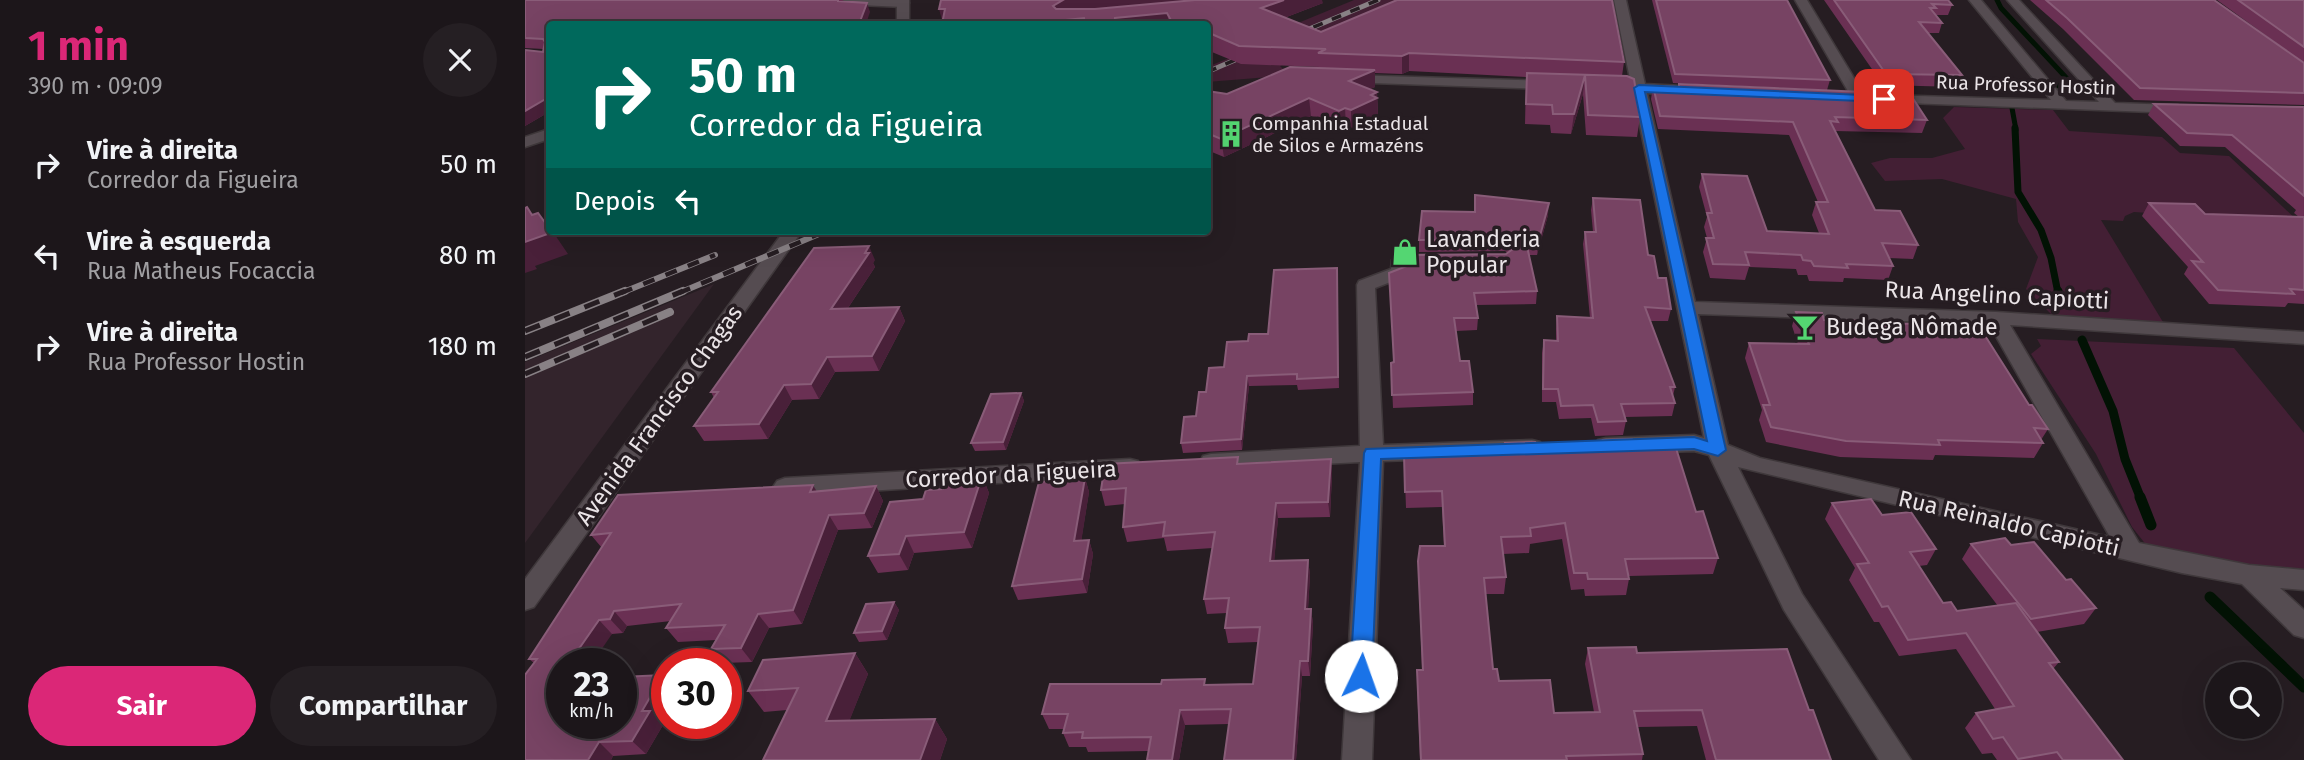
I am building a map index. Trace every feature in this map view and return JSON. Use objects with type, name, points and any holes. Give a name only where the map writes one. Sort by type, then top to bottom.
[{"type":"street","points":[[837,0],[903,2],[903,21]]},
{"type":"street","points":[[1620,0],[1718,450],[1793,602],[1896,760]]},
{"type":"street","name":"Rua Professor Hostin","points":[[1801,0],[1852,98],[2194,110]]},
{"type":"street","points":[[1975,0],[2062,105]]},
{"type":"street","points":[[2013,0],[2112,108]]},
{"type":"street","points":[[1333,79],[1572,86]]},
{"type":"street","points":[[1599,87],[1694,91]]},
{"type":"street","points":[[525,142],[546,135]]},
{"type":"street","name":"Avenida Francisco Chagas","points":[[525,599],[790,235]]},
{"type":"street","points":[[1357,760],[1372,453],[1366,285],[1399,272],[1401,260],[1453,260]]},
{"type":"street","name":"Rua Angelino Capiotti","points":[[1687,308],[1996,318],[2304,338]]},
{"type":"street","points":[[1996,318],[2130,550]]},
{"type":"street","points":[[1582,447],[1694,443],[1718,450]]},
{"type":"street","points":[[1193,463],[1554,447]]},
{"type":"street","name":"Rua Reinaldo Capiotti","points":[[1718,450],[1755,465],[2182,564],[2249,575],[2304,580]]},
{"type":"street","name":"Corredor da Figueira","points":[[764,489],[1151,466]]},
{"type":"street","points":[[598,498],[625,497]]},
{"type":"street","points":[[2249,575],[2304,627]]},
{"type":"shaded area","points":[[1354,0],[1399,0],[1280,66],[1284,70],[1282,76],[1211,82],[1211,65],[1294,32],[1298,23]]},
{"type":"shaded area","points":[[1954,107],[2053,110],[2069,131],[2162,137],[2180,153],[2229,156],[2300,223],[2134,212],[2125,216],[2123,221],[2101,220],[2166,327],[2107,319],[2053,316],[2026,289],[2038,257],[2018,222],[2016,199],[1942,179],[1885,181],[1871,163],[1890,158],[1932,158],[1965,149],[1943,118]]},
{"type":"shaded area","points":[[714,284],[525,543],[525,362]]},
{"type":"shaded area","points":[[2037,339],[2234,348],[2304,433],[2304,573],[2151,551],[2132,527],[2096,454],[2031,354],[2041,346]]},
{"type":"building","points":[[525,0],[838,0],[867,3],[860,21],[546,21],[546,99],[525,111],[525,50],[543,52],[545,42],[543,39],[525,38]]},
{"type":"building","points":[[941,0],[1063,0],[1053,6],[1056,9],[1095,9],[1195,0],[1284,0],[1261,8],[1321,32],[1397,0],[1612,0],[1624,62],[1409,53],[1402,56],[1318,53],[1326,49],[1239,46],[1211,34],[1211,21],[1171,21],[1167,13],[1115,18],[1115,21],[1084,21],[1084,18],[1056,21],[943,21],[945,9],[939,9]]},
{"type":"building","points":[[1656,0],[1787,0],[1830,80],[1675,74]]},
{"type":"building","points":[[1834,0],[1948,0],[1952,5],[1932,4],[1936,8],[1930,8],[1942,23],[1919,22],[1962,75],[1886,74]]},
{"type":"building","points":[[2046,0],[2214,0],[2304,63],[2304,93],[2140,88]]},
{"type":"building","points":[[2238,0],[2304,0],[2304,47]]},
{"type":"building","points":[[1290,67],[1375,70],[1349,81],[1377,92],[1371,95],[1377,98],[1351,110],[1345,108],[1339,111],[1309,98],[1221,139],[1211,135],[1211,92],[1227,94]]},
{"type":"building","points":[[1527,73],[1627,76],[1634,79],[1640,117],[1588,115],[1585,75],[1574,114],[1553,114],[1552,105],[1526,104]]},
{"type":"building","points":[[1679,84],[1910,94],[1927,120],[1835,117],[1838,122],[1830,121],[1875,210],[1900,211],[1918,245],[1882,243],[1893,266],[1814,266],[1811,261],[1803,260],[1801,255],[1745,252],[1749,265],[1713,264],[1706,238],[1714,238],[1707,213],[1712,213],[1702,174],[1747,176],[1767,231],[1829,234],[1816,202],[1828,202],[1793,122],[1660,116],[1653,86],[1679,87]]},
{"type":"building","points":[[2154,104],[2304,107],[2304,196],[2232,135],[2187,133]]},
{"type":"building","points":[[1475,195],[1549,203],[1538,243],[1526,242],[1537,291],[1474,293],[1478,318],[1454,318],[1460,361],[1469,361],[1473,392],[1392,395],[1391,363],[1394,362],[1389,273],[1407,266],[1412,255],[1506,254],[1517,246],[1506,239],[1419,240],[1422,211],[1475,212]]},
{"type":"building","points":[[1593,198],[1640,200],[1648,255],[1654,256],[1658,278],[1666,278],[1671,309],[1645,307],[1675,387],[1670,387],[1675,403],[1621,404],[1626,421],[1598,422],[1593,405],[1561,406],[1558,389],[1543,389],[1544,340],[1558,341],[1557,316],[1593,318],[1585,232],[1596,232]]},
{"type":"building","points":[[2149,203],[2195,204],[2205,214],[2304,217],[2304,290],[2290,289],[2294,294],[2218,290],[2192,261],[2203,262]]},
{"type":"building","points":[[527,207],[532,215],[538,213],[546,224],[546,234],[525,242]]},
{"type":"building","points":[[869,246],[865,253],[869,253],[831,309],[899,307],[872,356],[827,357],[811,384],[784,385],[759,424],[694,426],[718,392],[711,392],[814,248]]},
{"type":"building","points":[[1337,268],[1338,377],[1297,379],[1297,374],[1247,376],[1241,439],[1181,443],[1184,417],[1196,416],[1199,392],[1206,392],[1209,368],[1224,367],[1227,342],[1248,341],[1249,334],[1268,334],[1274,270]]},
{"type":"building","points":[[1796,312],[1822,313],[1824,320],[1874,321],[1876,324],[1977,323],[2029,405],[2032,405],[2048,429],[2034,428],[2043,443],[1938,440],[1940,445],[1846,441],[1771,427],[1763,405],[1770,405],[1749,343],[1809,344]]},
{"type":"building","points":[[1021,393],[1003,442],[971,443],[991,394]]},
{"type":"building","points":[[1632,439],[1634,445],[1675,445],[1696,512],[1703,511],[1718,558],[1625,559],[1629,579],[1588,579],[1587,573],[1574,573],[1565,523],[1530,528],[1531,536],[1501,537],[1506,577],[1484,578],[1493,669],[1497,669],[1499,681],[1550,680],[1554,713],[1600,712],[1588,648],[1636,647],[1637,653],[1787,649],[1831,760],[1716,760],[1702,710],[1634,711],[1643,754],[1566,756],[1567,760],[1421,760],[1417,670],[1423,670],[1418,561],[1420,546],[1445,546],[1442,491],[1405,492],[1404,454],[1507,454],[1505,443],[1535,442],[1535,446],[1605,445],[1603,440]]},
{"type":"building","points":[[1238,457],[1237,464],[1331,459],[1328,502],[1276,503],[1270,561],[1308,560],[1305,609],[1311,609],[1308,661],[1300,661],[1293,760],[1224,760],[1231,709],[1180,710],[1172,760],[1147,760],[1151,737],[1082,738],[1083,732],[1063,733],[1068,714],[1042,714],[1050,684],[1161,684],[1162,680],[1205,679],[1204,685],[1253,684],[1260,627],[1225,628],[1229,598],[1204,599],[1215,532],[1163,536],[1165,522],[1123,527],[1126,488],[1101,490],[1105,464]]},
{"type":"building","points":[[982,476],[964,532],[906,536],[899,554],[868,556],[890,502],[923,499],[926,490],[943,489],[947,478]]},
{"type":"building","points":[[1085,478],[1074,541],[1089,540],[1082,579],[1012,586],[1039,482]]},
{"type":"building","points":[[813,485],[810,492],[876,486],[864,513],[829,515],[793,610],[758,614],[741,648],[712,648],[725,625],[666,628],[681,604],[614,611],[610,619],[599,620],[579,648],[546,648],[546,739],[633,739],[599,742],[588,760],[525,760],[525,675],[537,659],[529,659],[611,533],[591,535],[618,495]]},
{"type":"building","points":[[1871,499],[1882,515],[1911,512],[1936,549],[1910,552],[1943,603],[1951,602],[1957,611],[2016,603],[2059,662],[2049,663],[2123,760],[2063,760],[2057,752],[2018,759],[2003,737],[1993,739],[1976,713],[2014,706],[1966,633],[1908,640],[1888,606],[1882,607],[1857,564],[1869,563],[1832,503]]},
{"type":"building","points":[[2005,538],[2011,545],[2034,542],[2066,580],[2071,579],[2096,608],[2031,619],[1971,544]]},
{"type":"building","points":[[894,602],[882,631],[854,633],[866,604]]},
{"type":"building","points":[[855,653],[826,721],[935,719],[920,760],[763,760],[798,688],[748,691],[763,660]]},
{"type":"building","points":[[637,676],[651,676],[651,696],[642,711],[650,711],[637,733]]},
{"type":"waterway","points":[[1997,0],[2001,8],[2073,85],[2007,87]]},
{"type":"waterway","points":[[2012,108],[2016,130]]},
{"type":"waterway","points":[[2015,128],[2018,192],[2041,230],[2051,258],[2058,293]]},
{"type":"waterway","points":[[2058,291],[2059,298]]},
{"type":"waterway","points":[[2082,340],[2113,411],[2125,459],[2141,499]]},
{"type":"waterway","points":[[2140,497],[2151,525]]},
{"type":"waterway","points":[[2210,597],[2304,687]]},
{"type":"railway","points":[[1295,35],[1378,0]]},
{"type":"railway","points":[[1211,70],[1249,54]]},
{"type":"railway","points":[[679,293],[817,235]]},
{"type":"railway","points":[[621,293],[715,255]]},
{"type":"railway","points":[[525,331],[625,291]]},
{"type":"railway","points":[[525,357],[683,291]]},
{"type":"railway","points":[[525,374],[670,312]]},
{"type":"place","name":"Companhia Estadual de Silos e Armazéns","points":[[1231,134]]},
{"type":"place","name":"Lavanderia Popular","points":[[1405,252]]},
{"type":"place","name":"Budega Nômade","points":[[1805,327]]},
{"type":"route","points":[[1361,676],[1372,453],[1694,443],[1718,450],[1639,88],[1884,99]]}]
